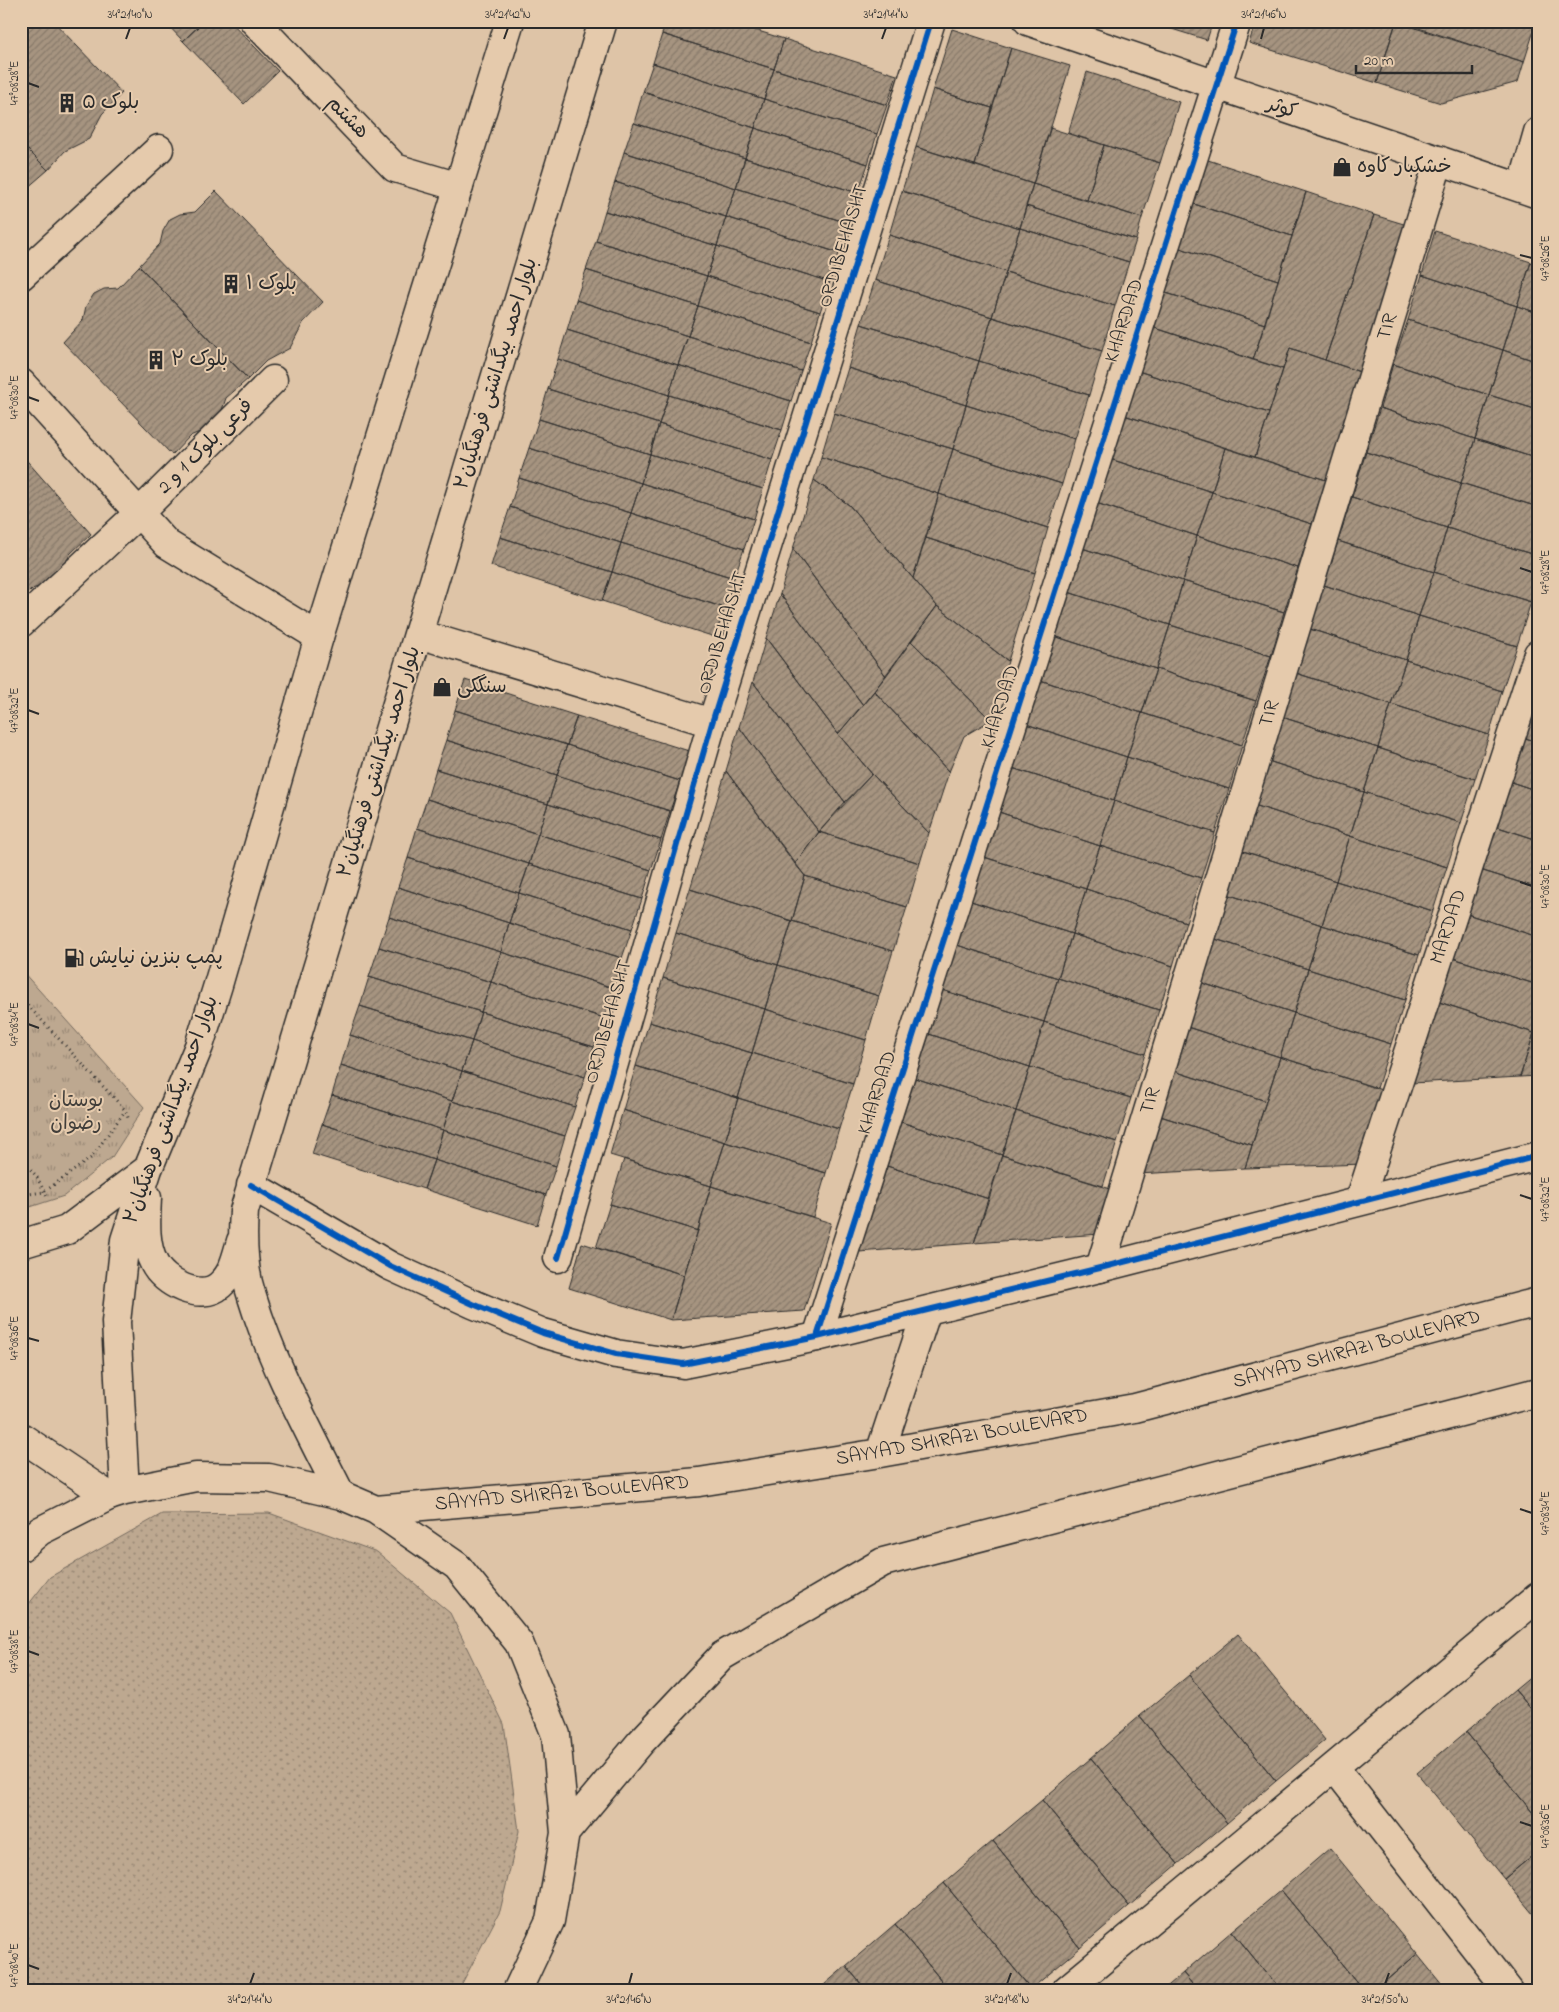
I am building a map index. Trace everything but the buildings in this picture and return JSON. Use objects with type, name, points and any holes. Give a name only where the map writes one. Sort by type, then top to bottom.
[{"type":"main road","name":"هشتم","points":[[254,21],[395,168],[459,187]]},
{"type":"main road","name":"بلوار احمد بیگداشتی فرهنگیان۲","points":[[117,1494],[116,1322],[124,1240],[148,1169],[199,1046],[319,637],[510,21]]},
{"type":"main road","name":"بلوار احمد بیگداشتی فرهنگیان۲","points":[[340,1495],[297,1406],[251,1296],[242,1239],[244,1211],[603,21]]},
{"type":"main road","name":"ORDIBEHASHT","points":[[558,1258],[712,723],[931,21]]},
{"type":"main road","name":"کوثر","points":[[1028,21],[1217,87],[1530,191]]},
{"type":"main road","name":"KHARDAD","points":[[817,1337],[1237,21]]},
{"type":"main road","points":[[1530,191],[1538,132]]},
{"type":"main road","points":[[21,276],[158,149]]},
{"type":"main road","name":"TIR","points":[[1100,1268],[1439,160]]},
{"type":"main road","name":"فرعی بلوک 1 و 2","points":[[21,623],[139,513],[273,380]]},
{"type":"main road","points":[[21,383],[167,544],[319,637]]},
{"type":"main road","points":[[419,634],[712,723]]},
{"type":"main road","name":"MARDAD","points":[[1360,1200],[1538,654]]},
{"type":"main road","points":[[251,1185],[390,1266],[544,1334],[616,1354],[683,1364],[817,1337],[1100,1268],[1538,1156]]},
{"type":"main road","points":[[21,1244],[67,1230],[148,1169]]},
{"type":"main road","points":[[148,1169],[146,1231],[154,1264],[172,1284],[198,1292],[218,1287],[232,1270],[242,1239]]},
{"type":"main road","name":"SAYYAD SHIRAZI BOULEVARD","points":[[376,1510],[700,1482],[880,1453],[1135,1408],[1538,1302]]},
{"type":"main road","points":[[880,1453],[927,1310]]},
{"type":"main road","points":[[566,1833],[640,1743],[722,1656],[883,1562],[1538,1392]]},
{"type":"main road","points":[[21,1437],[117,1494]]},
{"type":"main road","points":[[21,1547],[40,1531],[117,1494],[196,1477],[269,1478],[340,1495],[376,1510],[457,1566],[519,1643],[556,1735],[566,1833],[550,1922],[517,1991]]},
{"type":"main road","points":[[1065,1991],[1538,1597]]},
{"type":"main road","points":[[1334,1767],[1509,1991]]},
{"type":"path","points":[[21,998],[126,1111],[148,1169]]},
{"type":"path","points":[[21,1195],[44,1192],[91,1158],[126,1111]]},
{"type":"path","points":[[21,1158],[37,1177],[67,1230]]},
{"type":"green space","name":"بوستان رضوان","points":[[21,970],[144,1107],[112,1157],[64,1196],[21,1210]]},
{"type":"green space","points":[[269,1513],[377,1552],[450,1613],[504,1724],[519,1831],[500,1911],[458,1991],[21,1991],[21,1614],[50,1577],[162,1514]]},
{"type":"cycle path","points":[[558,1258],[712,723],[931,21]]},
{"type":"cycle path","points":[[817,1337],[1237,21]]},
{"type":"cycle path","points":[[251,1185],[390,1266],[473,1304],[543,1333],[616,1354],[683,1364],[817,1337],[1100,1268],[1538,1156]]},
{"type":"place","name":"بلوک ۵","points":[[67,103]]},
{"type":"place","name":"خشکبار کاوه","points":[[1342,167]]},
{"type":"place","name":"بلوک ۱","points":[[231,284]]},
{"type":"place","name":"بلوک ۲","points":[[156,360]]},
{"type":"place","name":"سنگکی","points":[[442,687]]},
{"type":"place","name":"پمپ بنزین نیایش","points":[[74,958]]}]
